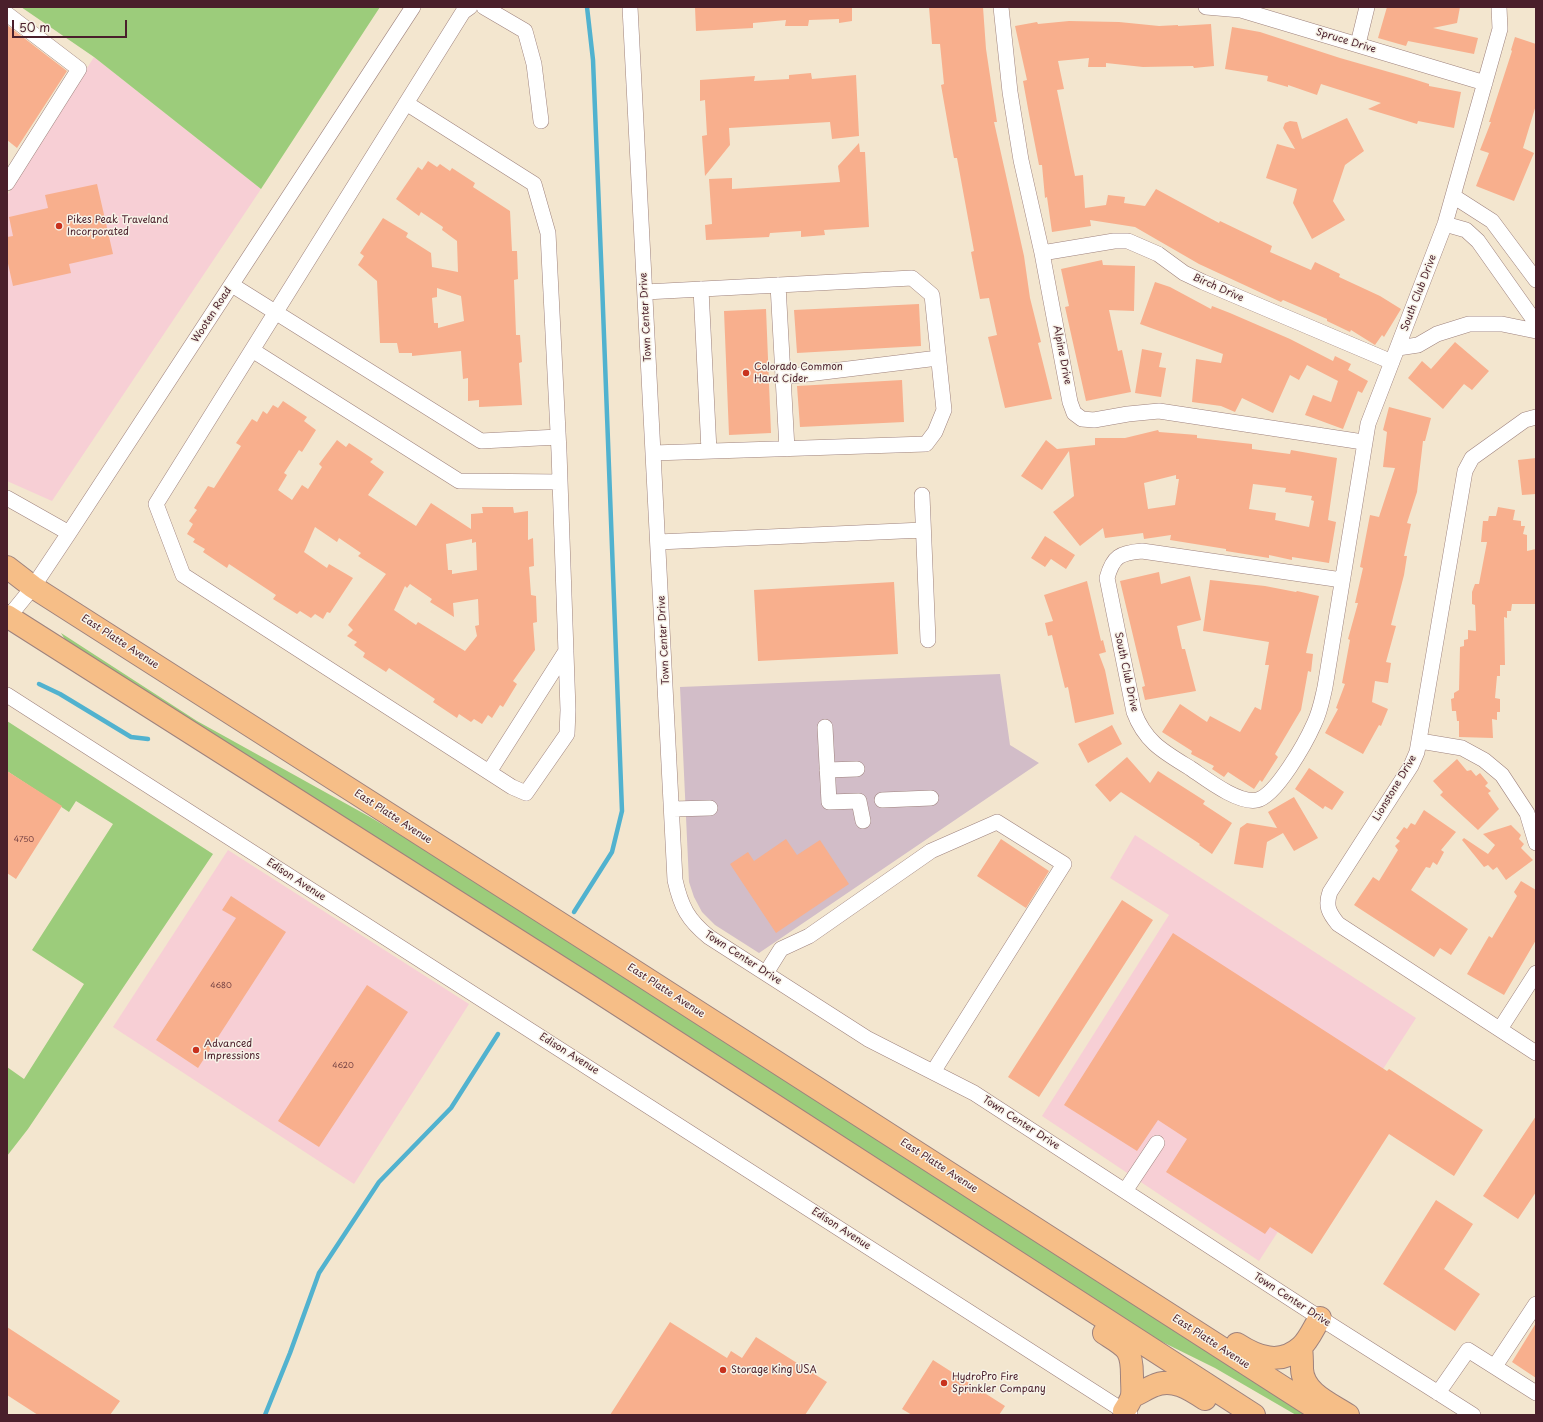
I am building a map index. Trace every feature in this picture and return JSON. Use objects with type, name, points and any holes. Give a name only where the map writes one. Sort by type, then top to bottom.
[{"type":"highway","name":"East Platte Avenue","points":[[7,567],[33,587],[1326,1415]]},
{"type":"highway","points":[[8,617],[588,984],[848,1154],[1032,1270],[1254,1415]]},
{"type":"highway","points":[[1032,1270],[1037,1290],[1122,1345],[1129,1353],[1133,1363],[1129,1408]]},
{"type":"highway","points":[[1169,1315],[1192,1316],[1253,1354],[1267,1359],[1280,1358],[1301,1347],[1320,1318]]},
{"type":"highway","points":[[1301,1347],[1302,1369],[1305,1380],[1311,1391],[1348,1415]]},
{"type":"highway","points":[[1129,1408],[1154,1385],[1165,1383],[1178,1384],[1232,1415]]},
{"type":"street","name":"Wooten Road","points":[[8,617],[33,587],[69,533],[413,7]]},
{"type":"street","points":[[406,103],[534,184],[548,233],[560,482],[568,710],[567,734],[526,793],[489,772],[183,575],[156,504],[406,103],[463,12],[470,7]]},
{"type":"street","points":[[484,7],[526,31],[534,64],[541,121]]},
{"type":"street","name":"Town Center Drive","points":[[630,7],[673,809],[675,880],[679,900],[688,916],[697,927],[710,937],[868,1039],[974,1093],[1320,1318],[1473,1415]]},
{"type":"street","name":"Alpine Drive","points":[[1001,7],[1003,41],[1021,160],[1042,253],[1070,402],[1074,413],[1082,418],[1094,420],[1128,414],[1159,412],[1364,442]]},
{"type":"street","name":"Spruce Drive","points":[[1206,7],[1241,10],[1485,83]]},
{"type":"street","points":[[1358,44],[1367,7]]},
{"type":"street","name":"South Club Drive","points":[[1342,580],[1142,551],[1128,552],[1117,557],[1110,568],[1108,578],[1134,712],[1139,727],[1158,748],[1229,793],[1256,801],[1268,795],[1279,783],[1314,725],[1321,706],[1342,580],[1364,442],[1373,406],[1398,348],[1445,224],[1500,29],[1499,7]]},
{"type":"street","points":[[7,14],[79,69],[7,183]]},
{"type":"street","points":[[1453,196],[1492,221],[1536,280]]},
{"type":"street","points":[[1445,224],[1466,230],[1478,241],[1536,322]]},
{"type":"street","name":"Birch Drive","points":[[1042,253],[1114,241],[1128,241],[1158,254],[1184,273],[1203,282],[1392,362]]},
{"type":"street","points":[[645,292],[912,278],[932,296],[944,410],[935,432],[926,444],[653,453]]},
{"type":"street","points":[[232,285],[481,441],[558,437]]},
{"type":"street","points":[[778,285],[787,448]]},
{"type":"street","points":[[701,289],[709,451]]},
{"type":"street","points":[[1398,348],[1418,345],[1437,334],[1469,324],[1502,324],[1536,331]]},
{"type":"street","points":[[252,350],[459,481],[560,482]]},
{"type":"street","points":[[783,377],[938,358]]},
{"type":"street","name":"Lionstone Drive","points":[[1536,417],[1525,420],[1472,458],[1465,471],[1418,752],[1411,766],[1330,892],[1326,902],[1329,914],[1338,924],[1536,1053]]},
{"type":"street","points":[[922,494],[928,640]]},
{"type":"street","points":[[7,498],[69,533]]},
{"type":"street","points":[[658,542],[923,530]]},
{"type":"street","points":[[489,772],[566,650]]},
{"type":"street","name":"Edison Avenue","points":[[7,695],[471,992],[1129,1408]]},
{"type":"street","points":[[825,727],[829,802],[859,801],[863,821]]},
{"type":"street","points":[[1420,741],[1462,748],[1484,760],[1502,775],[1527,813],[1536,844]]},
{"type":"street","points":[[827,770],[857,769]]},
{"type":"street","points":[[882,800],[932,798]]},
{"type":"street","points":[[673,809],[710,808]]},
{"type":"street","points":[[766,973],[781,949],[809,936],[931,850],[997,822],[1064,864],[933,1072]]},
{"type":"street","points":[[1500,1030],[1536,973]]},
{"type":"street","points":[[1124,1191],[1157,1143]]},
{"type":"street","points":[[1495,1366],[1536,1304]]},
{"type":"street","points":[[1438,1393],[1468,1350],[1536,1393]]},
{"type":"shaded area","points":[[94,57],[261,189],[52,501],[7,481],[7,196]]},
{"type":"shaded area","points":[[1000,674],[1010,745],[1039,763],[759,953],[715,925],[702,912],[694,897],[689,882],[680,687]]},
{"type":"shaded area","points":[[1135,835],[1416,1018],[1259,1261],[1042,1116],[1169,915],[1110,878]]},
{"type":"shaded area","points":[[228,850],[469,1004],[354,1184],[113,1027]]},
{"type":"green space","points":[[21,7],[380,7],[261,189],[94,57]]},
{"type":"green space","points":[[61,633],[197,721],[370,817],[466,874],[1307,1415],[1296,1415],[1215,1368],[1134,1328],[67,643]]},
{"type":"green space","points":[[7,721],[213,854],[28,1129],[7,1156],[7,1067],[24,1079],[84,984],[32,950],[113,824],[76,801],[69,812],[7,771]]},
{"type":"building","points":[[695,7],[852,7],[852,21],[839,23],[839,19],[809,20],[808,26],[785,26],[786,20],[753,23],[753,28],[696,31]]},
{"type":"building","points":[[929,7],[983,7],[986,49],[997,122],[994,122],[1024,256],[1030,298],[1041,342],[1038,343],[1052,399],[1005,408],[988,337],[997,335],[989,298],[980,299],[971,252],[974,251],[957,158],[954,158],[941,85],[944,84],[940,44],[932,44]]},
{"type":"building","points":[[1387,7],[1460,7],[1457,23],[1433,28],[1478,38],[1474,54],[1408,41],[1406,46],[1378,38]]},
{"type":"building","points":[[1069,21],[1119,22],[1159,26],[1211,24],[1214,66],[1194,68],[1193,66],[1143,67],[1106,63],[1106,67],[1088,67],[1089,58],[1058,61],[1064,89],[1057,90],[1075,176],[1083,175],[1085,208],[1106,205],[1108,195],[1125,197],[1124,203],[1145,206],[1156,189],[1219,223],[1220,221],[1272,246],[1270,252],[1311,270],[1315,262],[1340,274],[1339,277],[1380,296],[1401,309],[1384,337],[1382,335],[1375,345],[1351,330],[1350,332],[1327,321],[1327,319],[1283,300],[1281,302],[1199,264],[1135,227],[1090,220],[1091,226],[1052,232],[1047,197],[1045,198],[1042,165],[1039,165],[1023,81],[1027,80],[1015,26],[1037,22],[1038,24]]},
{"type":"building","points":[[7,25],[67,71],[17,148],[7,140]]},
{"type":"building","points":[[1232,27],[1260,32],[1340,58],[1429,84],[1429,86],[1461,92],[1454,128],[1418,121],[1417,124],[1368,109],[1381,103],[1321,84],[1317,95],[1288,85],[1288,87],[1267,81],[1268,76],[1225,69]]},
{"type":"building","points":[[1515,37],[1536,44],[1536,105],[1523,148],[1534,153],[1514,201],[1476,186],[1489,153],[1480,150],[1491,122],[1489,122],[1512,51]]},
{"type":"building","points":[[811,73],[812,79],[856,75],[859,136],[832,139],[830,122],[729,128],[730,145],[705,176],[702,136],[707,135],[705,100],[700,101],[700,80],[755,76],[754,81],[789,79],[789,75]]},
{"type":"building","points":[[1347,118],[1364,151],[1345,165],[1333,201],[1345,220],[1312,239],[1293,203],[1297,189],[1266,178],[1277,144],[1295,149],[1283,128],[1285,123],[1290,121],[1297,122],[1302,139]]},
{"type":"building","points":[[859,143],[860,152],[865,152],[869,227],[824,230],[825,235],[801,237],[801,231],[770,233],[769,237],[706,240],[705,225],[712,224],[709,179],[732,178],[732,189],[840,182],[838,166]]},
{"type":"building","points":[[428,161],[437,167],[440,164],[450,171],[452,168],[475,183],[473,187],[510,211],[512,251],[517,251],[518,279],[514,280],[516,335],[520,335],[522,362],[519,363],[522,405],[479,407],[479,400],[468,401],[468,378],[463,379],[461,351],[412,356],[412,353],[399,353],[397,343],[380,343],[377,281],[358,265],[364,256],[360,253],[383,218],[408,233],[406,237],[431,253],[432,267],[458,272],[457,241],[442,230],[443,227],[421,212],[419,216],[396,199],[418,167],[422,170]],"holes":[[[437,288],[461,296],[464,321],[438,328],[438,323],[434,323],[432,298],[437,297]]]},
{"type":"building","name":"Pikes Peak Traveland Incorporated","points":[[97,184],[113,254],[69,264],[71,273],[13,286],[7,259],[7,237],[13,236],[9,217],[48,208],[45,195]]},
{"type":"building","points":[[1102,260],[1103,265],[1135,266],[1134,311],[1109,310],[1118,351],[1122,350],[1131,392],[1086,401],[1065,307],[1069,306],[1061,269]]},
{"type":"building","points":[[1155,282],[1170,287],[1211,309],[1212,306],[1290,339],[1333,361],[1335,356],[1351,364],[1348,370],[1368,381],[1362,393],[1358,391],[1343,429],[1305,415],[1313,395],[1331,402],[1338,381],[1307,365],[1299,380],[1290,375],[1273,413],[1242,398],[1235,412],[1221,406],[1192,402],[1196,359],[1221,363],[1223,354],[1140,324]]},
{"type":"building","points":[[919,304],[921,346],[797,353],[794,310]]},
{"type":"building","points":[[766,309],[771,433],[729,435],[724,311]]},
{"type":"building","points":[[1455,342],[1489,371],[1472,390],[1464,384],[1443,409],[1408,378],[1422,361],[1431,369]]},
{"type":"building","points":[[1142,349],[1162,353],[1159,367],[1166,368],[1161,397],[1135,393]]},
{"type":"building","points":[[902,380],[904,422],[800,427],[797,386]]},
{"type":"building","points":[[283,401],[307,417],[304,421],[316,430],[302,452],[299,450],[284,473],[287,475],[278,490],[292,500],[302,485],[308,489],[322,467],[319,464],[337,440],[346,447],[349,443],[373,459],[370,462],[384,472],[368,495],[416,526],[431,503],[471,529],[471,514],[483,513],[482,507],[513,507],[514,513],[528,511],[528,540],[533,538],[534,566],[529,567],[531,595],[536,596],[537,622],[533,623],[535,650],[513,681],[517,684],[503,707],[500,705],[492,718],[488,715],[482,724],[474,719],[471,722],[459,714],[457,718],[433,702],[435,699],[389,668],[386,672],[363,657],[365,653],[354,645],[357,642],[347,636],[353,630],[348,625],[386,574],[358,556],[361,553],[339,538],[337,542],[315,527],[304,552],[327,568],[329,564],[353,578],[330,613],[327,612],[323,619],[315,614],[311,618],[300,611],[297,614],[273,599],[276,595],[229,564],[227,568],[203,552],[205,549],[193,542],[195,539],[187,534],[193,524],[189,521],[197,510],[194,508],[208,486],[214,488],[241,446],[236,443],[252,419],[257,422],[263,411],[267,414],[273,405],[278,408]],"holes":[[[472,539],[472,543],[476,542],[477,570],[452,574],[452,570],[448,570],[446,544]],[[410,584],[432,599],[430,602],[454,617],[453,603],[478,599],[479,625],[475,626],[477,636],[465,651],[418,622],[416,625],[394,610],[405,586],[407,588]]]},
{"type":"building","points":[[1389,407],[1431,418],[1425,441],[1423,441],[1417,492],[1407,523],[1411,524],[1404,556],[1407,556],[1404,575],[1391,625],[1396,626],[1386,662],[1391,663],[1388,683],[1375,681],[1372,702],[1388,709],[1381,726],[1379,725],[1363,754],[1325,733],[1338,709],[1336,708],[1345,684],[1342,683],[1350,640],[1348,639],[1358,603],[1355,603],[1363,568],[1360,567],[1370,515],[1379,517],[1395,468],[1383,467],[1387,432],[1383,430]]},
{"type":"building","points":[[1158,430],[1159,432],[1197,435],[1197,438],[1252,444],[1252,449],[1290,454],[1291,450],[1337,458],[1328,520],[1336,522],[1329,563],[1292,557],[1292,560],[1269,555],[1269,558],[1226,551],[1226,549],[1170,540],[1171,535],[1144,539],[1143,533],[1105,538],[1103,528],[1080,546],[1053,512],[1074,496],[1069,451],[1042,490],[1021,476],[1046,440],[1057,449],[1095,445],[1095,438],[1125,438]],"holes":[[[1176,475],[1176,479],[1179,479],[1175,505],[1148,509],[1144,483]],[[1253,484],[1286,488],[1285,492],[1312,496],[1311,500],[1314,501],[1309,527],[1275,520],[1276,513],[1249,509]]]},
{"type":"building","points":[[1536,458],[1536,494],[1522,495],[1518,460]]},
{"type":"building","points":[[1498,507],[1515,510],[1513,520],[1521,521],[1521,526],[1525,526],[1523,534],[1527,535],[1527,551],[1536,549],[1536,604],[1512,604],[1511,611],[1507,611],[1507,618],[1504,617],[1505,665],[1500,665],[1500,676],[1497,676],[1495,698],[1500,699],[1500,712],[1497,712],[1497,720],[1492,719],[1493,738],[1459,737],[1459,721],[1457,721],[1456,711],[1452,711],[1451,699],[1454,698],[1454,693],[1459,690],[1460,647],[1464,646],[1464,640],[1468,639],[1468,630],[1476,631],[1475,605],[1472,604],[1472,592],[1475,584],[1479,584],[1487,542],[1481,542],[1483,521],[1488,521],[1489,516],[1496,516]]},
{"type":"building","points":[[1045,536],[1075,555],[1066,569],[1051,559],[1045,567],[1031,558]]},
{"type":"building","points":[[1159,572],[1161,584],[1190,576],[1201,620],[1177,626],[1182,649],[1185,649],[1196,691],[1145,700],[1142,687],[1145,686],[1120,581]]},
{"type":"building","points":[[1210,580],[1265,586],[1319,596],[1306,653],[1313,654],[1311,672],[1308,671],[1301,710],[1275,754],[1278,757],[1262,782],[1260,780],[1254,789],[1228,772],[1224,777],[1212,769],[1214,766],[1191,754],[1192,751],[1162,732],[1180,704],[1207,722],[1210,716],[1240,732],[1255,707],[1261,710],[1269,665],[1265,665],[1269,642],[1203,631]]},
{"type":"building","points":[[1087,581],[1101,641],[1103,640],[1106,652],[1099,654],[1105,670],[1114,714],[1075,723],[1068,687],[1065,688],[1052,635],[1048,636],[1045,623],[1053,621],[1044,595]]},
{"type":"building","points":[[894,582],[898,654],[758,661],[754,590]]},
{"type":"building","points":[[1112,725],[1122,744],[1088,763],[1078,744]]},
{"type":"building","points":[[1127,757],[1150,783],[1158,771],[1205,801],[1203,804],[1232,823],[1212,854],[1199,845],[1200,844],[1121,792],[1110,802],[1095,785]]},
{"type":"building","points":[[1457,759],[1467,771],[1471,770],[1476,776],[1480,773],[1488,783],[1485,786],[1491,791],[1488,793],[1499,809],[1478,830],[1440,795],[1443,792],[1433,781]]},
{"type":"building","points":[[1309,768],[1344,792],[1332,810],[1325,806],[1323,809],[1295,789]]},
{"type":"building","points":[[7,771],[62,806],[16,879],[7,873]]},
{"type":"building","points":[[1294,797],[1318,838],[1294,851],[1283,833],[1267,842],[1263,868],[1234,864],[1240,828],[1247,823],[1277,828],[1268,812]]},
{"type":"building","points":[[1424,810],[1456,832],[1441,850],[1444,852],[1437,865],[1433,862],[1430,868],[1426,867],[1411,890],[1468,929],[1451,955],[1440,948],[1434,957],[1354,905],[1373,877],[1379,881],[1398,850],[1395,846],[1400,841],[1396,838],[1404,827],[1407,829],[1411,823],[1415,825]]},
{"type":"building","points":[[1511,825],[1521,835],[1519,839],[1524,844],[1521,848],[1533,860],[1506,880],[1497,867],[1493,870],[1488,865],[1484,867],[1462,840],[1464,838],[1488,854],[1495,845],[1483,834]]},
{"type":"building","points":[[786,839],[797,855],[820,840],[849,884],[776,933],[730,864],[748,852],[754,861]]},
{"type":"building","points":[[1001,839],[1049,871],[1026,908],[977,876]]},
{"type":"building","points":[[1521,881],[1536,890],[1536,940],[1504,995],[1467,974],[1489,936],[1492,938],[1517,896],[1514,892]]},
{"type":"building","points":[[231,896],[286,932],[198,1068],[156,1040],[236,918],[222,910]]},
{"type":"building","points":[[1122,900],[1153,920],[1039,1097],[1008,1077]]},
{"type":"building","points":[[1173,933],[1387,1071],[1389,1069],[1483,1130],[1454,1176],[1389,1134],[1312,1254],[1270,1227],[1265,1234],[1166,1172],[1187,1139],[1158,1120],[1137,1151],[1064,1105]]},
{"type":"building","points":[[367,985],[408,1012],[319,1147],[278,1121]]},
{"type":"building","points":[[1536,1116],[1536,1192],[1518,1219],[1483,1196]]},
{"type":"building","points":[[1436,1200],[1473,1224],[1444,1269],[1480,1294],[1455,1331],[1383,1284]]},
{"type":"building","name":"Storage King USA","points":[[670,1322],[727,1358],[731,1351],[742,1358],[756,1337],[827,1382],[805,1415],[610,1415]]},
{"type":"building","points":[[1536,1323],[1536,1378],[1512,1362]]},
{"type":"building","points":[[7,1327],[120,1401],[110,1415],[38,1415],[7,1395]]},
{"type":"building","name":"HydroPro Fire Sprinkler Company","points":[[933,1360],[1005,1406],[999,1415],[912,1415],[902,1409]]},
{"type":"waterway","points":[[574,912],[612,852],[622,811],[593,60],[587,7]]},
{"type":"waterway","points":[[39,684],[60,694],[131,737],[148,739]]},
{"type":"waterway","points":[[265,1415],[290,1353],[319,1273],[379,1182],[451,1108],[498,1034]]},
{"type":"place","name":"Pikes Peak Traveland Incorporated","points":[[59,226]]},
{"type":"place","name":"Colorado Common Hard Cider","points":[[746,373]]},
{"type":"place","name":"Advanced Impressions","points":[[196,1050]]},
{"type":"place","name":"Storage King USA","points":[[723,1370]]},
{"type":"place","name":"HydroPro Fire Sprinkler Company","points":[[944,1383]]}]
